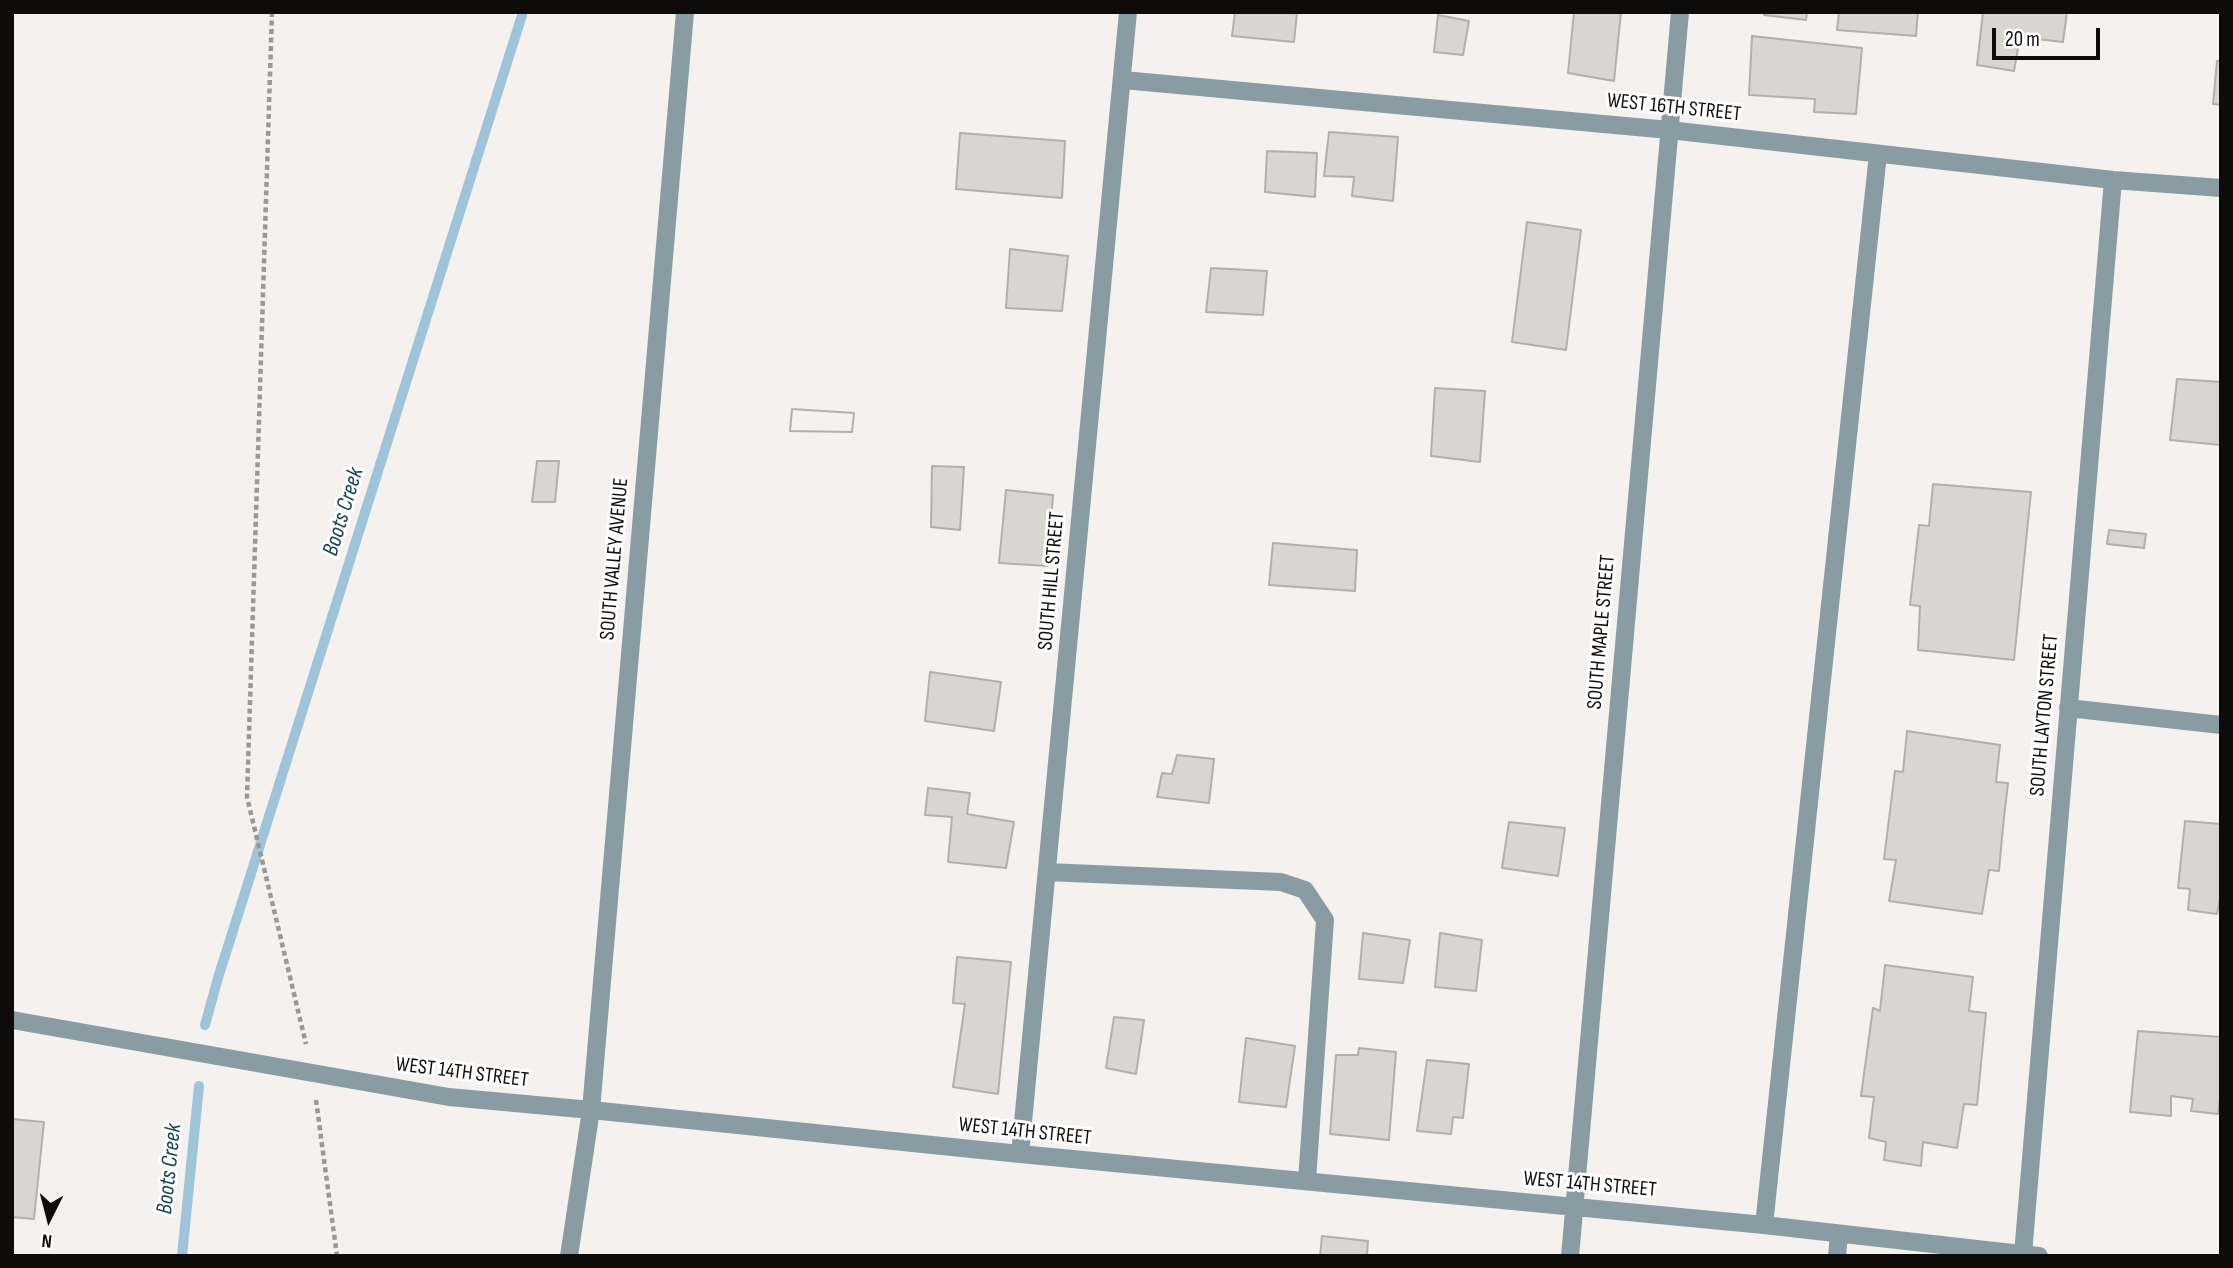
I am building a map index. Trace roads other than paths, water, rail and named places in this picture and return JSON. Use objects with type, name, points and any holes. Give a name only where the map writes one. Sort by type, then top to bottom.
[{"type":"street","name":"SOUTH VALLEY AVENUE","points":[[569,1256],[591,1110],[685,12]]},
{"type":"street","name":"SOUTH HILL STREET","points":[[1020,1154],[1128,12]]},
{"type":"street","name":"SOUTH MAPLE STREET","points":[[1570,1256],[1680,12]]},
{"type":"street","name":"WEST 16TH STREET","points":[[1123,80],[1669,130],[2113,180],[2221,188]]},
{"type":"street","points":[[1764,1225],[1878,154]]},
{"type":"street","name":"SOUTH LAYTON STREET","points":[[2031,1255],[2068,709],[2113,180]]},
{"type":"street","points":[[2068,709],[2221,724]]},
{"type":"street","points":[[1047,872],[1281,882],[1305,890],[1325,920],[1307,1181]]},
{"type":"street","name":"WEST 14TH STREET","points":[[12,1020],[449,1097],[1764,1225],[2031,1255]]},
{"type":"street","points":[[1837,1256],[1839,1234]]},
{"type":"waterway","name":"Boots Creek","points":[[205,1025],[523,12]]},
{"type":"waterway","name":"Boots Creek","points":[[182,1256],[199,1086]]}]
